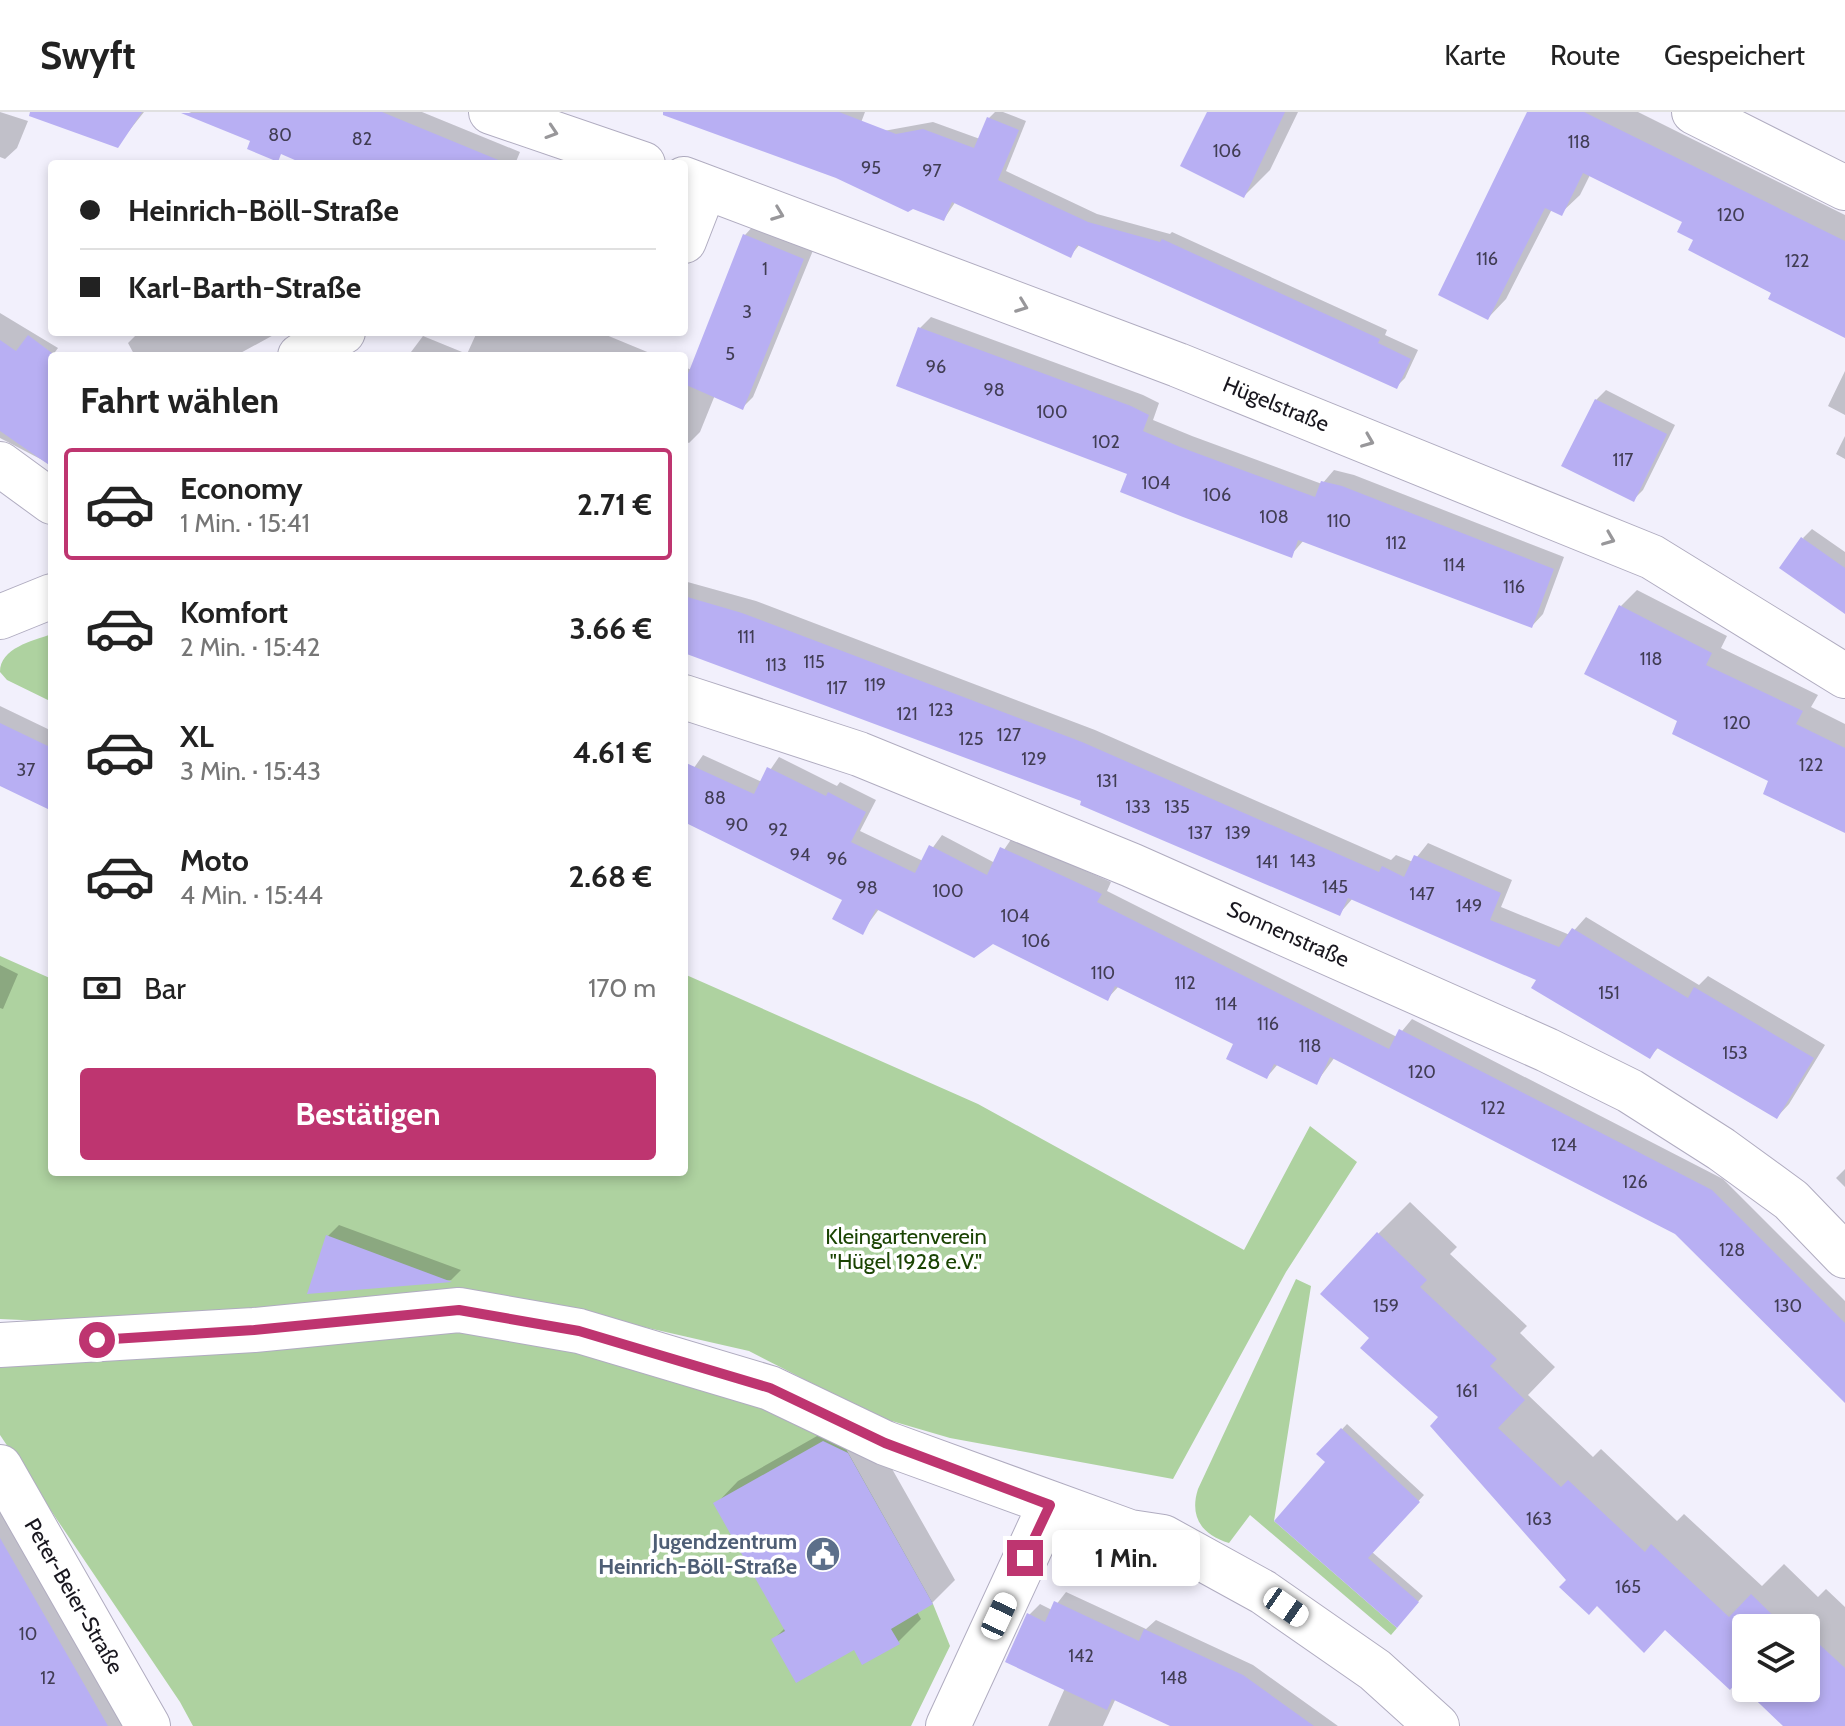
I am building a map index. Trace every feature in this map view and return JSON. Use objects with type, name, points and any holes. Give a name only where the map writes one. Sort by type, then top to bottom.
[{"type":"street","points":[[491,112],[631,160]]},
{"type":"street","points":[[1694,112],[1845,188]]},
{"type":"street","points":[[688,220],[695,183]]},
{"type":"street","name":"Hügelstraße","points":[[695,183],[1178,365],[1652,557],[1845,676]]},
{"type":"street","points":[[307,352],[336,336]]},
{"type":"street","points":[[0,464],[48,499]]},
{"type":"street","points":[[0,617],[48,598]]},
{"type":"street","name":"Sonnenstraße","points":[[688,698],[859,754],[1131,865],[1547,1050],[1630,1091],[1721,1149],[1791,1200],[1845,1256]]},
{"type":"street","points":[[0,1345],[254,1330],[459,1310],[579,1331],[770,1388],[885,1443],[1050,1505],[1130,1532],[1163,1537],[1263,1592],[1375,1670],[1437,1726]]},
{"type":"street","name":"Peter-Beier-Straße","points":[[0,1467],[148,1726]]},
{"type":"street","points":[[948,1726],[1050,1505]]},
{"type":"green space","points":[[48,635],[48,700],[7,680],[0,672],[5,657],[27,643]]},
{"type":"green space","name":"Kleingartenverein \"Hügel 1928 e.V.\"","points":[[0,956],[48,977],[48,1176],[688,1176],[688,976],[978,1104],[1244,1250],[1310,1126],[1357,1162],[1286,1272],[1173,1479],[950,1438],[878,1417],[749,1351],[591,1315],[448,1290],[245,1309],[44,1321],[0,1319]]},
{"type":"green space","points":[[1296,1279],[1311,1286],[1274,1521],[1397,1628],[1391,1635],[1250,1515],[1229,1543],[1205,1530],[1197,1516],[1198,1489]]},
{"type":"green space","points":[[440,1325],[607,1353],[837,1433],[933,1604],[950,1646],[911,1726],[193,1726],[180,1702],[0,1435],[0,1358]]},
{"type":"building","points":[[30,112],[142,112],[118,148],[29,116]]},
{"type":"building","points":[[382,112],[498,160],[295,160],[281,154],[279,160],[273,160],[247,149],[250,141],[181,113]]},
{"type":"building","points":[[663,112],[839,112],[896,134],[923,129],[974,148],[987,117],[1019,130],[998,180],[1088,222],[1160,242],[1162,239],[1380,339],[1378,343],[1411,359],[1397,389],[1077,245],[1071,258],[952,202],[944,221],[913,209],[908,212],[836,178],[663,115]]},
{"type":"building","points":[[1207,112],[1285,112],[1244,198],[1180,166]]},
{"type":"building","points":[[1527,112],[1584,112],[1845,241],[1845,338],[1768,299],[1771,293],[1688,250],[1693,240],[1677,232],[1682,222],[1583,173],[1562,216],[1545,208],[1488,320],[1438,295]]},
{"type":"building","points":[[743,234],[804,259],[743,410],[688,386],[688,374]]},
{"type":"building","points":[[918,327],[1131,406],[1149,415],[1143,431],[1180,447],[1315,497],[1321,481],[1342,486],[1554,569],[1532,628],[1298,540],[1292,558],[1183,517],[1120,492],[1127,474],[896,386]]},
{"type":"building","points":[[28,335],[51,352],[48,352],[48,464],[0,431],[0,340],[16,351]]},
{"type":"building","points":[[1595,399],[1667,434],[1634,502],[1561,466]]},
{"type":"building","points":[[1801,537],[1845,568],[1845,614],[1779,568]]},
{"type":"building","points":[[688,597],[742,613],[1082,742],[1379,872],[1382,866],[1404,877],[1414,855],[1501,893],[1490,920],[1559,947],[1572,928],[1688,998],[1694,987],[1814,1058],[1777,1119],[1657,1048],[1650,1059],[1531,988],[1536,980],[1348,898],[1340,916],[1080,805],[1081,801],[688,654]]},
{"type":"building","points":[[1619,605],[1712,653],[1706,665],[1803,711],[1796,724],[1845,748],[1845,833],[1763,794],[1768,781],[1672,734],[1677,721],[1584,674]]},
{"type":"building","points":[[0,723],[48,746],[48,809],[0,786]]},
{"type":"building","points":[[688,764],[754,794],[767,767],[826,796],[828,792],[866,812],[851,842],[915,873],[929,845],[987,875],[1000,847],[1102,894],[1097,902],[1389,1049],[1399,1029],[1712,1190],[1845,1323],[1845,1403],[1675,1234],[1330,1057],[1317,1085],[1274,1064],[1267,1079],[1226,1059],[1233,1044],[1115,986],[1108,1001],[993,944],[974,958],[876,909],[863,935],[832,919],[842,900],[688,824]]},
{"type":"building","points":[[1377,1232],[1427,1280],[1420,1287],[1497,1359],[1490,1366],[1525,1400],[1498,1428],[1561,1487],[1568,1480],[1645,1552],[1651,1544],[1729,1617],[1751,1594],[1772,1614],[1732,1614],[1730,1690],[1665,1630],[1644,1653],[1597,1606],[1589,1615],[1559,1587],[1566,1580],[1430,1426],[1438,1417],[1360,1348],[1369,1338],[1320,1294]]},
{"type":"building","points":[[326,1235],[452,1282],[307,1294]]},
{"type":"building","points":[[1341,1428],[1420,1502],[1368,1558],[1419,1602],[1397,1628],[1274,1521],[1325,1462],[1316,1454]]},
{"type":"building","name":"Jugendzentrum Heinrich-Böll-Straße","points":[[823,1441],[848,1453],[933,1604],[891,1629],[900,1644],[862,1665],[854,1650],[796,1683],[771,1639],[785,1631],[713,1503]]},
{"type":"building","points":[[0,1538],[84,1684],[108,1726],[0,1726]]},
{"type":"building","points":[[1054,1601],[1139,1641],[1144,1629],[1243,1675],[1314,1726],[1170,1726],[1112,1699],[1107,1710],[1005,1662],[1027,1613],[1045,1622]]},
{"type":"building","points":[[1820,1645],[1845,1668],[1845,1726],[1783,1726],[1758,1702],[1820,1702]]},
{"type":"place","name":"Jugendzentrum Heinrich-Böll-Straße","points":[[823,1554]]},
{"type":"route","points":[[97,1340],[254,1330],[459,1310],[579,1331],[770,1388],[885,1443],[1050,1505],[1025,1558]]}]
